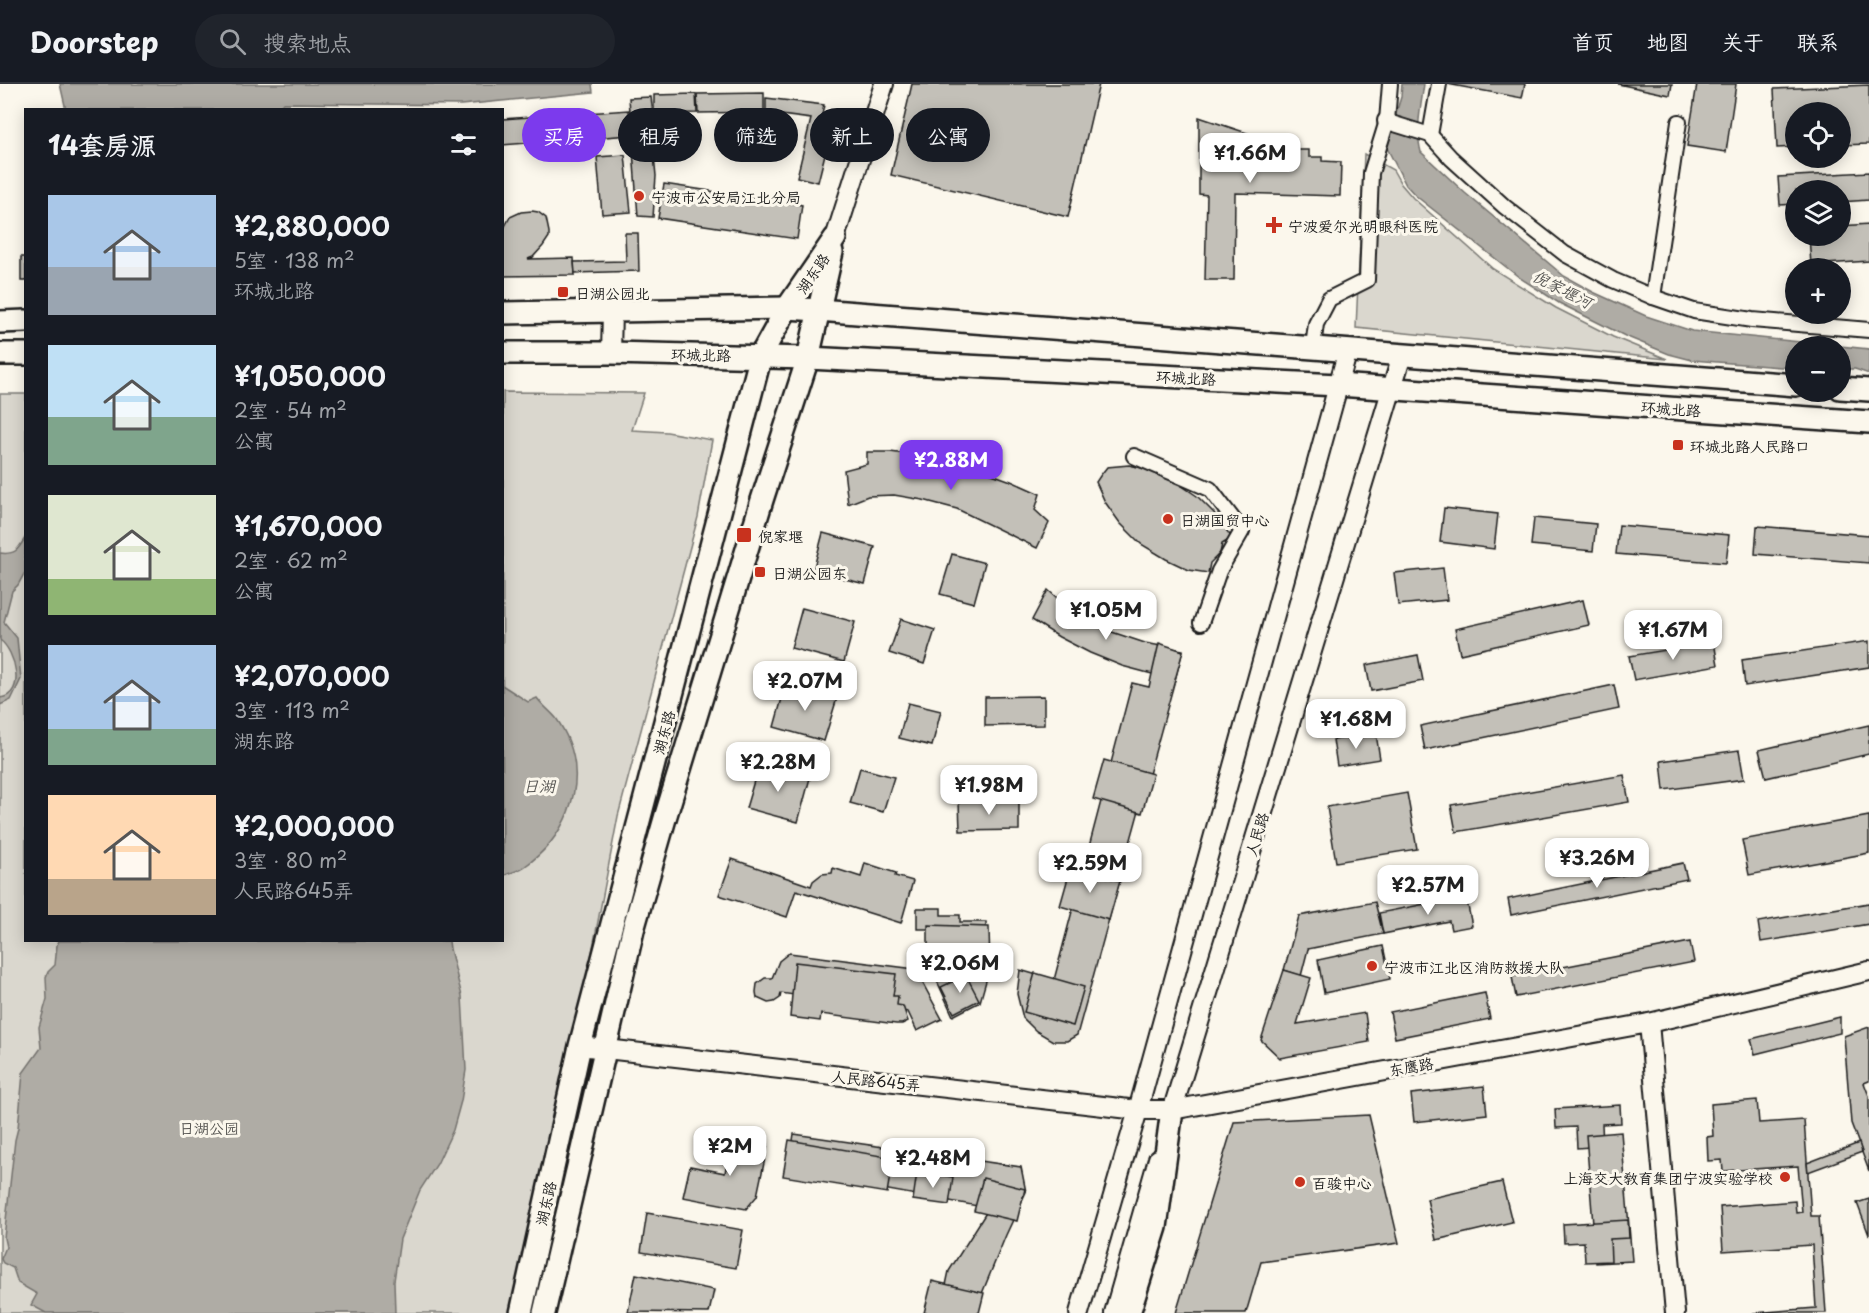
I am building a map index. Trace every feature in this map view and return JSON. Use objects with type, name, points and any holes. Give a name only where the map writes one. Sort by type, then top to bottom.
[{"type":"main road","points":[[836,238],[884,84]]},
{"type":"main road","name":"湖东路","points":[[521,1313],[580,1046],[761,355],[787,308],[836,238]]},
{"type":"main road","name":"湖东路","points":[[544,1313],[633,930],[762,500],[808,358],[836,238]]},
{"type":"main road","points":[[504,313],[787,308],[1785,384]]},
{"type":"main road","points":[[611,353],[612,311]]},
{"type":"main road","points":[[0,322],[24,321]]},
{"type":"main road","points":[[1079,1313],[1138,1110],[1348,350]]},
{"type":"main road","name":"环城北路","points":[[504,353],[761,355],[1338,385],[1869,422]]},
{"type":"main road","points":[[0,354],[24,354]]},
{"type":"main road","name":"人民路","points":[[1114,1313],[1172,1110],[1402,355]]},
{"type":"main road","points":[[1851,389],[1869,390]]},
{"type":"main road","name":"东鹰路","points":[[1172,1110],[1649,1023],[1869,971]]},
{"type":"main road","points":[[1649,1023],[1675,1313]]},
{"type":"main road","name":"人民路645弄","points":[[580,1046],[1138,1110],[1172,1110]]},
{"type":"main road","points":[[1129,1313],[1156,1227],[1172,1110]]},
{"type":"street","points":[[1313,347],[1316,324],[1329,299],[1367,280],[1371,173],[1388,122],[1390,84]]},
{"type":"street","points":[[1429,135],[1439,84]]},
{"type":"street","points":[[1388,122],[1429,135],[1505,207],[1565,254],[1613,280],[1694,311],[1752,320],[1869,330]]},
{"type":"street","points":[[1653,297],[1679,122]]},
{"type":"street","points":[[1134,456],[1210,489],[1242,531],[1219,571],[1201,623]]},
{"type":"green space","points":[[1364,154],[1393,170],[1413,198],[1493,269],[1556,308],[1613,337],[1667,359],[1356,328]]},
{"type":"green space","name":"日湖公园","points":[[504,392],[644,393],[632,430],[667,432],[712,440],[698,517],[618,816],[591,958],[553,1114],[525,1265],[513,1313],[0,1313],[0,394],[24,394],[24,942],[504,942]]},
{"type":"water","points":[[60,84],[592,84],[593,92],[461,105],[283,103],[279,108],[66,108]]},
{"type":"water","name":"倪家堰河","points":[[1402,84],[1424,84],[1419,127],[1421,152],[1465,193],[1564,276],[1646,316],[1692,331],[1785,340],[1785,367],[1692,360],[1669,354],[1625,336],[1559,303],[1520,278],[1416,196],[1406,185],[1386,146],[1401,97]]},
{"type":"water","points":[[1851,347],[1869,349],[1869,374],[1851,369]]},
{"type":"water","points":[[24,540],[24,574],[12,591],[4,622],[17,638],[21,679],[11,700],[0,705],[0,698],[8,695],[14,689],[16,672],[10,653],[0,640],[0,553],[16,551]]},
{"type":"water","name":"日湖","points":[[504,686],[528,702],[537,698],[556,718],[569,742],[574,760],[573,795],[561,828],[538,856],[519,870],[504,876]]},
{"type":"water","points":[[58,942],[449,942],[462,996],[466,1070],[453,1130],[437,1164],[420,1190],[400,1239],[394,1281],[395,1313],[46,1313],[31,1305],[37,1294],[18,1283],[13,1268],[3,1263],[1,1259],[6,1247],[4,1238],[23,1073],[41,1048],[39,1027],[47,999],[46,977],[55,965]]},
{"type":"building","points":[[912,84],[1099,84],[1068,217],[891,175],[906,110],[906,162],[990,162],[990,108],[906,108]]},
{"type":"building","points":[[1447,84],[1525,84],[1522,98]]},
{"type":"building","points":[[1618,84],[1672,84],[1670,95]]},
{"type":"building","points":[[1697,84],[1736,84],[1726,152],[1687,146]]},
{"type":"building","points":[[1869,85],[1869,144],[1851,145],[1851,102],[1785,102],[1785,148],[1777,148],[1774,89]]},
{"type":"building","points":[[764,93],[764,108],[714,108],[714,113],[702,113],[702,108],[698,108],[697,94]]},
{"type":"building","points":[[696,94],[697,108],[654,108],[654,95]]},
{"type":"building","points":[[651,97],[652,108],[630,108],[629,98]]},
{"type":"building","points":[[766,98],[824,105],[823,108],[810,108],[810,119],[798,117],[798,108],[766,108]]},
{"type":"building","points":[[618,111],[618,136],[606,137],[606,112]]},
{"type":"building","points":[[1199,117],[1250,134],[1250,142],[1271,143],[1271,150],[1309,150],[1309,157],[1322,157],[1322,161],[1341,162],[1340,196],[1235,193],[1234,280],[1205,280],[1207,195],[1199,194]]},
{"type":"building","points":[[522,118],[522,143],[504,145],[504,119]]},
{"type":"building","points":[[810,123],[810,162],[823,162],[818,182],[797,177]]},
{"type":"building","points":[[606,156],[618,156],[618,162],[626,162],[631,212],[602,214],[597,162],[606,162]]},
{"type":"building","points":[[634,162],[655,162],[653,217],[638,216]]},
{"type":"building","points":[[1869,172],[1869,200],[1851,201],[1851,180],[1785,180],[1785,205],[1780,205],[1778,177]]},
{"type":"building","points":[[664,184],[802,205],[797,239],[658,218]]},
{"type":"building","points":[[521,212],[538,212],[546,218],[549,232],[549,237],[543,246],[528,259],[574,258],[575,275],[504,276],[504,228],[510,217]]},
{"type":"building","points":[[1869,224],[1869,261],[1851,262],[1851,258],[1811,258],[1810,246],[1851,246],[1851,225]]},
{"type":"building","points":[[625,233],[638,233],[639,271],[575,273],[574,262],[626,261]]},
{"type":"building","points":[[21,257],[24,257],[24,281],[21,281]]},
{"type":"building","points":[[867,452],[890,452],[944,459],[1011,481],[1040,494],[1035,510],[1049,523],[1037,548],[957,509],[923,500],[894,495],[868,496],[848,504],[844,470],[867,464]]},
{"type":"building","name":"日湖国贸中心","points":[[1129,465],[1173,480],[1197,496],[1214,513],[1232,538],[1222,544],[1220,553],[1210,563],[1208,573],[1189,570],[1166,559],[1141,544],[1120,523],[1105,502],[1096,482],[1107,467]]},
{"type":"building","points":[[1444,508],[1498,514],[1494,549],[1440,542]]},
{"type":"building","points":[[1534,518],[1596,524],[1593,551],[1531,545]]},
{"type":"building","points":[[1619,525],[1729,535],[1726,563],[1616,554]]},
{"type":"building","points":[[1757,526],[1869,535],[1869,563],[1755,554]]},
{"type":"building","points":[[823,533],[875,547],[865,584],[813,571]]},
{"type":"building","points":[[952,554],[985,563],[974,603],[940,594]]},
{"type":"building","points":[[1443,568],[1447,600],[1398,605],[1394,573]]},
{"type":"building","points":[[1048,590],[1071,610],[1112,632],[1145,643],[1183,650],[1175,680],[1122,666],[1090,653],[1032,620]]},
{"type":"building","points":[[1583,600],[1589,625],[1460,654],[1455,629]]},
{"type":"building","points":[[802,608],[855,622],[844,662],[791,648]]},
{"type":"building","points":[[901,619],[935,630],[924,664],[889,653]]},
{"type":"building","points":[[1869,641],[1869,667],[1745,686],[1742,660]]},
{"type":"building","points":[[1714,642],[1718,665],[1634,680],[1629,656]]},
{"type":"building","points":[[1159,643],[1183,651],[1077,1035],[1067,1041],[1053,1041],[1036,1031],[1023,1018],[1017,994],[1020,970],[1054,980],[1132,683],[1149,687]]},
{"type":"building","points":[[1418,655],[1423,681],[1371,691],[1366,665]]},
{"type":"building","points":[[786,684],[837,698],[824,741],[774,727]]},
{"type":"building","points":[[1614,685],[1619,709],[1425,750],[1420,726]]},
{"type":"building","points":[[1044,696],[1044,725],[985,726],[985,697]]},
{"type":"building","points":[[908,703],[941,711],[932,746],[899,738]]},
{"type":"building","points":[[1869,725],[1869,754],[1766,778],[1759,750]]},
{"type":"building","points":[[1376,734],[1380,759],[1337,766],[1333,740]]},
{"type":"building","points":[[1739,750],[1744,779],[1664,790],[1661,761]]},
{"type":"building","points":[[1104,760],[1153,774],[1142,813],[1093,799]]},
{"type":"building","points":[[759,764],[810,778],[798,822],[746,808]]},
{"type":"building","points":[[860,768],[894,777],[883,812],[850,803]]},
{"type":"building","points":[[1624,775],[1629,802],[1456,832],[1451,805]]},
{"type":"building","points":[[1407,793],[1417,849],[1336,862],[1327,807]]},
{"type":"building","points":[[959,801],[1019,801],[1019,830],[960,831]]},
{"type":"building","points":[[1869,816],[1869,853],[1749,875],[1742,840]]},
{"type":"building","points":[[732,859],[811,886],[813,881],[822,874],[832,873],[833,868],[861,877],[865,863],[913,881],[901,923],[796,890],[787,917],[719,895]]},
{"type":"building","points":[[1683,863],[1687,879],[1511,915],[1508,899]]},
{"type":"building","points":[[1071,867],[1120,881],[1109,920],[1060,906]]},
{"type":"building","points":[[1466,896],[1472,926],[1451,930],[1449,921],[1383,934],[1379,913]]},
{"type":"building","points":[[1375,902],[1383,934],[1308,949],[1301,976],[1284,970],[1299,916]]},
{"type":"building","points":[[1869,903],[1869,924],[1761,942],[1758,922]]},
{"type":"building","points":[[917,908],[941,908],[941,915],[960,915],[960,922],[986,922],[986,948],[952,948],[952,935],[937,935],[937,929],[917,929]]},
{"type":"building","points":[[928,925],[989,927],[990,967],[980,1002],[953,1016],[937,981],[944,978],[928,948]]},
{"type":"building","points":[[1690,942],[1694,962],[1516,997],[1512,977]]},
{"type":"building","points":[[1383,946],[1390,979],[1324,993],[1318,960]]},
{"type":"building","points":[[789,953],[915,969],[942,1019],[917,1031],[908,1012],[781,993],[780,998],[774,1002],[768,1003],[757,998],[757,984],[765,978],[772,978],[779,961]]},
{"type":"building","points":[[795,962],[896,974],[893,996],[898,996],[897,1005],[903,1006],[908,1021],[896,1024],[821,1014],[820,1021],[790,1017]]},
{"type":"building","points":[[1284,970],[1311,978],[1297,1024],[1365,1013],[1369,1042],[1280,1058],[1261,1040]]},
{"type":"building","points":[[1035,973],[1084,987],[1073,1026],[1024,1012]]},
{"type":"building","points":[[966,975],[979,1000],[954,1013],[941,987]]},
{"type":"building","points":[[1485,993],[1490,1019],[1395,1038],[1390,1012]]},
{"type":"building","points":[[1840,1017],[1840,1033],[1755,1054],[1751,1039]]},
{"type":"building","points":[[1869,1027],[1869,1081],[1864,1083],[1869,1096],[1869,1171],[1851,1123],[1844,1036]]},
{"type":"building","points":[[1484,1086],[1487,1114],[1414,1122],[1411,1094]]},
{"type":"building","points":[[1757,1100],[1759,1123],[1804,1120],[1811,1216],[1819,1216],[1826,1313],[1753,1313],[1816,1308],[1812,1245],[1723,1251],[1720,1207],[1795,1201],[1796,1213],[1802,1212],[1798,1166],[1723,1171],[1722,1160],[1708,1161],[1707,1137],[1713,1136],[1711,1104]]},
{"type":"building","points":[[1620,1105],[1621,1123],[1602,1124],[1603,1146],[1577,1148],[1576,1127],[1556,1128],[1555,1109]]},
{"type":"building","name":"百骏中心","points":[[1369,1115],[1399,1243],[1261,1262],[1246,1313],[1176,1313],[1234,1122]]},
{"type":"building","points":[[1621,1132],[1632,1261],[1596,1263],[1586,1135]]},
{"type":"building","points":[[794,1134],[1021,1167],[1026,1192],[974,1313],[940,1313],[949,1271],[989,1208],[788,1172]]},
{"type":"building","points":[[732,1137],[768,1144],[757,1196],[746,1209],[683,1197],[690,1166],[725,1173]]},
{"type":"building","points":[[789,1140],[893,1158],[887,1193],[783,1176]]},
{"type":"building","points":[[1859,1143],[1862,1152],[1808,1172],[1807,1163]]},
{"type":"building","points":[[917,1172],[953,1177],[949,1205],[913,1200]]},
{"type":"building","points":[[983,1178],[1025,1189],[1017,1221],[974,1211]]},
{"type":"building","points":[[1502,1182],[1512,1222],[1436,1240],[1427,1199]]},
{"type":"building","points":[[1869,1199],[1869,1235],[1857,1203]]},
{"type":"building","points":[[647,1213],[743,1230],[736,1268],[641,1252]]},
{"type":"building","points":[[1628,1220],[1629,1238],[1610,1239],[1611,1261],[1585,1262],[1584,1242],[1564,1243],[1563,1224]]},
{"type":"building","points":[[636,1274],[714,1290],[709,1313],[628,1312]]},
{"type":"building","points":[[932,1281],[984,1293],[979,1313],[924,1313]]},
{"type":"place","name":"宁波市公安局江北分局","points":[[639,196]]},
{"type":"place","name":"宁波爱尔光明眼科医院","points":[[1274,225]]},
{"type":"place","name":"日湖公园北","points":[[563,292]]},
{"type":"place","name":"环城北路人民路口","points":[[1678,445]]},
{"type":"place","name":"日湖国贸中心","points":[[1168,519]]},
{"type":"place","name":"倪家堰","points":[[744,535]]},
{"type":"place","name":"日湖公园东","points":[[760,572]]},
{"type":"place","name":"宁波市江北区消防救援大队","points":[[1372,966]]},
{"type":"place","name":"上海交大教育集团宁波实验学校","points":[[1785,1177]]},
{"type":"place","name":"百骏中心","points":[[1300,1182]]}]
